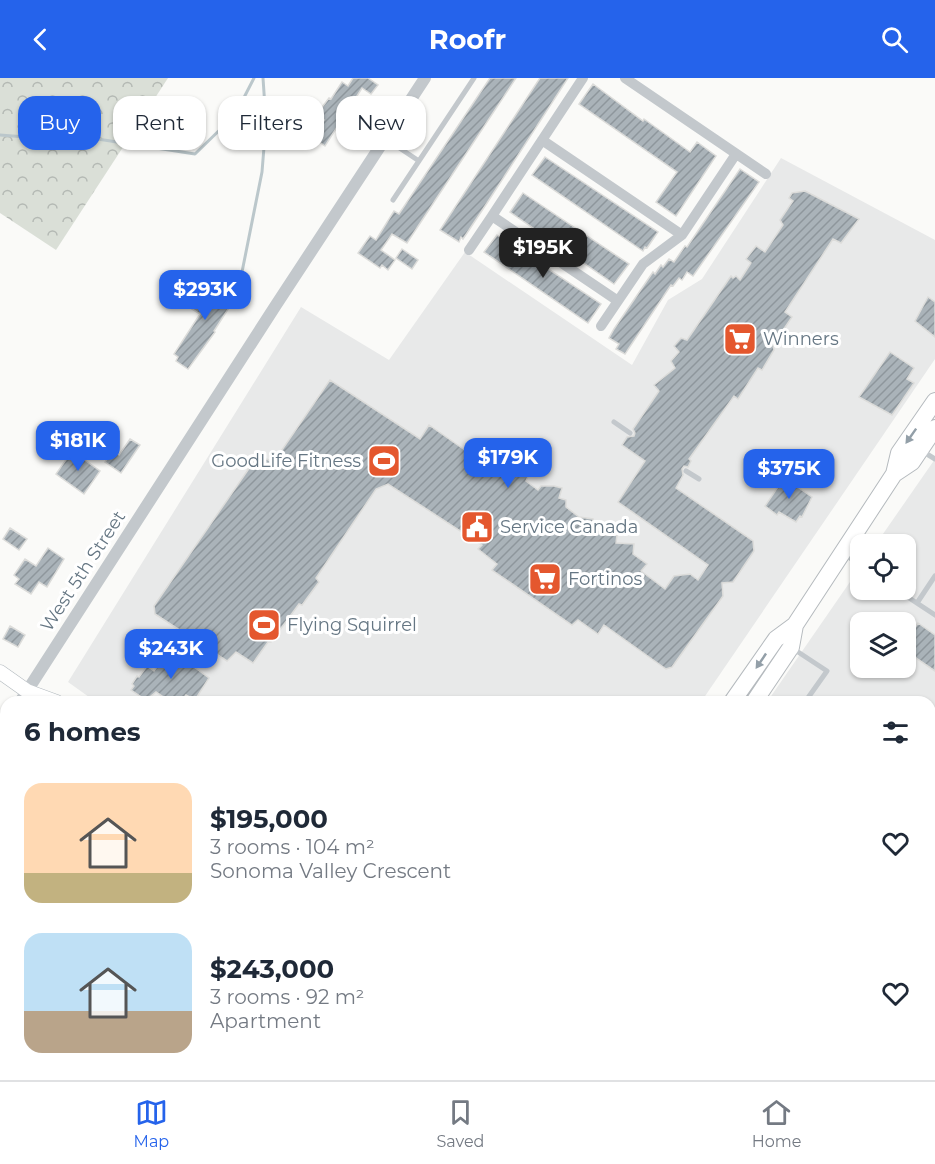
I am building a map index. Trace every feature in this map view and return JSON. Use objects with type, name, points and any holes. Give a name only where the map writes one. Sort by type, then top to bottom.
[{"type":"main road","points":[[758,696],[791,647],[795,626],[894,474],[899,453],[935,401]]},
{"type":"main road","points":[[894,474],[912,462],[935,428]]},
{"type":"main road","points":[[736,696],[776,639],[795,626]]},
{"type":"main road","points":[[0,672],[26,696]]},
{"type":"street","name":"West 5th Street","points":[[413,96],[425,78]]},
{"type":"street","points":[[469,250],[583,78]]},
{"type":"street","points":[[625,78],[766,174]]},
{"type":"street","points":[[542,140],[682,235]]},
{"type":"street","name":"West 5th Street","points":[[29,696],[377,150]]},
{"type":"street","points":[[601,326],[643,264],[682,235],[736,154]]},
{"type":"street","points":[[492,216],[618,301]]},
{"type":"lane","points":[[393,200],[474,78]]},
{"type":"lane","points":[[403,150],[419,161]]},
{"type":"lane","points":[[614,422],[630,433]]},
{"type":"lane","points":[[920,450],[935,459]]},
{"type":"lane","points":[[686,471],[699,479]]},
{"type":"lane","points":[[842,553],[850,558]]},
{"type":"lane","points":[[917,603],[935,576]]},
{"type":"lane","points":[[912,600],[935,615]]},
{"type":"lane","points":[[791,647],[827,671],[809,696]]},
{"type":"shaded area","points":[[781,158],[935,240],[935,359],[705,696],[88,696],[68,682],[301,307],[389,360],[465,252],[632,365],[668,300],[702,279]]},
{"type":"shaded area","points":[[935,459],[935,696],[771,696],[850,582],[850,600],[916,600],[916,534],[883,534]]},
{"type":"green space","points":[[0,78],[168,78],[156,96],[113,96],[113,150],[121,150],[56,250],[0,213]]},
{"type":"building","points":[[353,78],[368,78],[378,85],[371,94],[362,88],[357,96],[336,96],[336,129],[325,146],[324,105],[329,98],[331,99],[342,82],[348,86]]},
{"type":"building","points":[[490,78],[516,78],[407,243],[392,234],[381,250],[395,260],[388,270],[382,265],[380,268],[358,253],[370,236],[376,240],[394,211],[399,214]]},
{"type":"building","points":[[540,78],[568,78],[459,242],[440,230]]},
{"type":"building","points":[[593,84],[690,152],[697,142],[716,156],[676,216],[656,202],[677,172],[579,104]]},
{"type":"building","points":[[545,157],[658,232],[647,248],[645,247],[643,251],[532,175]]},
{"type":"building","points":[[740,169],[759,182],[693,276],[687,272],[682,280],[679,278],[673,286],[671,285],[625,354],[616,349],[619,344],[609,338],[653,272],[655,274],[669,259],[674,262],[685,246],[687,247]]},
{"type":"building","points":[[805,191],[859,219],[841,243],[833,239],[785,312],[792,317],[773,345],[774,350],[762,370],[758,368],[738,399],[734,396],[689,459],[691,461],[688,467],[684,466],[682,469],[683,475],[676,488],[753,541],[754,551],[733,582],[722,583],[723,596],[672,667],[666,669],[604,625],[598,634],[578,620],[572,625],[492,570],[497,564],[478,549],[482,545],[388,484],[376,489],[316,578],[319,582],[253,663],[236,652],[227,661],[155,614],[154,606],[259,454],[273,463],[330,380],[420,439],[429,425],[472,455],[477,447],[519,475],[533,456],[536,458],[526,481],[538,490],[541,486],[562,488],[559,498],[566,500],[566,507],[579,517],[593,519],[593,526],[606,535],[617,535],[616,543],[634,544],[633,554],[647,564],[641,571],[665,589],[674,576],[690,574],[698,580],[708,565],[618,502],[645,461],[622,445],[627,437],[634,436],[633,429],[659,391],[654,385],[675,368],[671,361],[679,352],[674,346],[681,338],[687,340],[731,276],[733,278],[736,276],[740,280],[751,263],[746,259],[756,246],[765,252],[783,225],[780,220],[793,201],[789,198],[792,193]]},
{"type":"building","points":[[523,193],[629,264],[614,284],[510,212]]},
{"type":"building","points":[[497,235],[601,304],[588,323],[484,252]]},
{"type":"building","points":[[402,249],[418,260],[412,269],[396,258]]},
{"type":"building","points":[[217,276],[235,289],[230,297],[234,300],[215,332],[188,369],[176,361],[178,357],[174,354],[200,314],[192,309]]},
{"type":"building","points":[[928,297],[935,302],[935,337],[915,321]]},
{"type":"building","points":[[890,352],[914,368],[907,379],[914,383],[892,415],[859,397]]},
{"type":"building","points":[[130,439],[140,445],[121,473],[105,462],[113,451],[119,455]]},
{"type":"building","points":[[72,451],[100,471],[84,494],[56,474]]},
{"type":"building","points":[[786,475],[799,483],[796,486],[812,497],[802,517],[800,516],[796,522],[779,512],[777,515],[765,506]]},
{"type":"building","points":[[10,528],[27,539],[19,550],[3,539]]},
{"type":"building","points":[[48,548],[64,559],[47,587],[39,582],[31,594],[15,584],[19,579],[14,575],[25,559],[36,566]]},
{"type":"building","points":[[918,623],[935,635],[935,671],[916,658],[916,626]]},
{"type":"building","points":[[10,626],[25,635],[18,647],[3,639]]},
{"type":"building","points":[[181,654],[182,658],[209,678],[198,696],[162,696],[156,692],[151,696],[140,696],[131,690],[137,676],[139,677],[147,666],[154,671],[164,657]]},
{"type":"waterway","points":[[0,135],[51,139],[78,136],[195,154],[235,115],[254,78]]},
{"type":"waterway","points":[[239,287],[262,172],[266,122],[263,78]]},
{"type":"place","name":"Winners","points":[[740,339]]},
{"type":"place","name":"GoodLife Fitness","points":[[384,461]]},
{"type":"place","name":"Service Canada","points":[[477,527]]},
{"type":"place","name":"Fortinos","points":[[545,579]]},
{"type":"place","name":"Flying Squirrel","points":[[264,625]]}]
